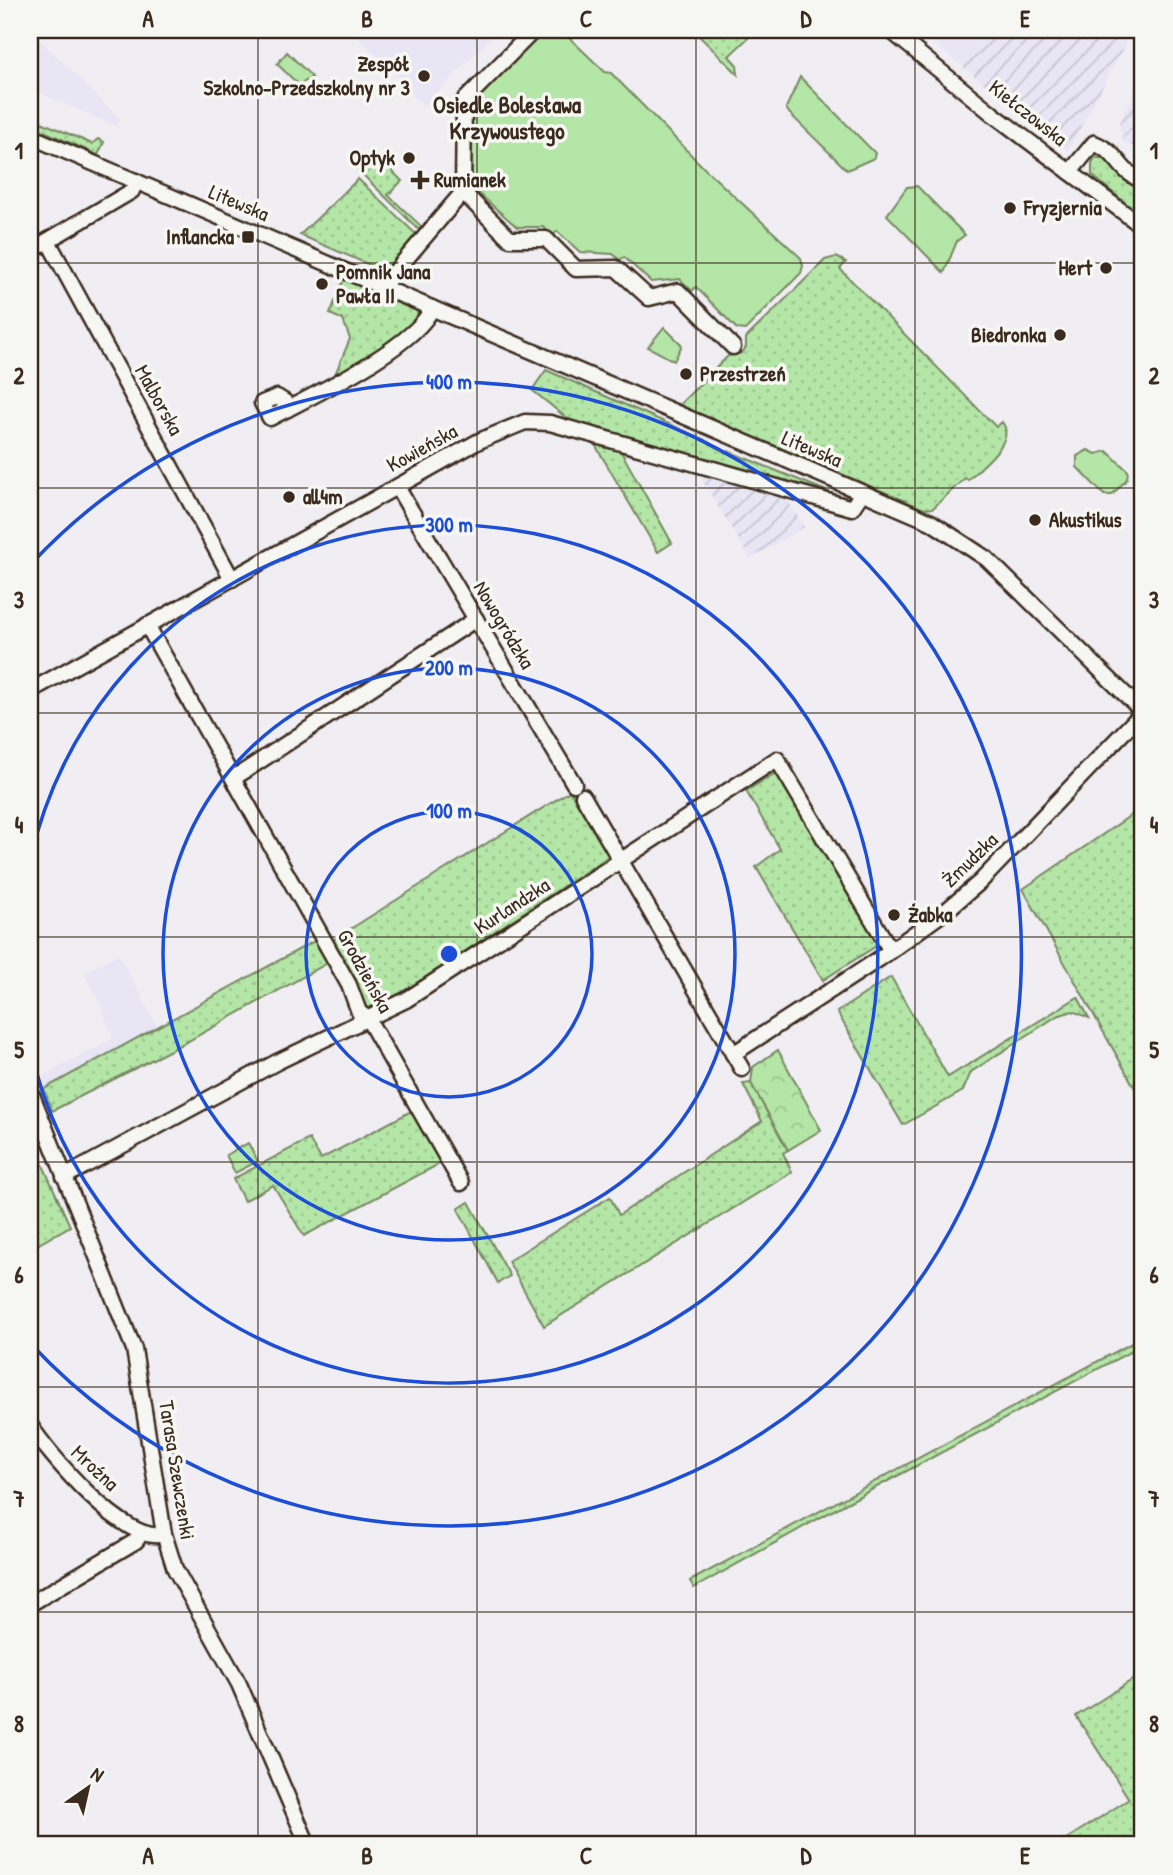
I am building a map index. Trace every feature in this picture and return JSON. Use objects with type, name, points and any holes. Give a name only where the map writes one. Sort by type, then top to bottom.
[{"type":"street","points":[[382,287],[463,192],[464,101],[534,30]]},
{"type":"street","name":"Kiełczowska","points":[[890,30],[1143,227]]},
{"type":"street","name":"Litewska","points":[[30,136],[930,522],[987,559],[1128,700]]},
{"type":"street","points":[[1070,172],[1094,142],[1110,150],[1126,174],[1143,181]]},
{"type":"street","points":[[30,251],[132,191],[135,181]]},
{"type":"street","points":[[463,192],[510,239],[546,239],[576,269],[616,268],[649,298],[678,291],[733,347]]},
{"type":"street","name":"Malborska","points":[[48,241],[232,579]]},
{"type":"street","points":[[288,409],[374,360],[426,320],[432,308]]},
{"type":"street","name":"Kowieńska","points":[[30,691],[488,436],[529,421],[550,423],[852,508],[862,493]]},
{"type":"street","name":"Nowogródzka","points":[[397,486],[574,784]]},
{"type":"street","points":[[234,778],[476,619]]},
{"type":"street","name":"Grodzieńska","points":[[147,625],[349,985],[359,1012],[368,1019],[461,1184]]},
{"type":"street","name":"Żmudzka","points":[[733,1054],[891,951],[979,882],[1143,713],[1128,700]]},
{"type":"street","name":"Kurlandzka","points":[[64,1177],[268,1067],[406,1000],[776,759],[891,951]]},
{"type":"street","points":[[583,796],[742,1069]]},
{"type":"street","name":"Tarasa Szewczenki","points":[[30,1090],[134,1349],[164,1534],[177,1574],[239,1684],[308,1845]]},
{"type":"street","name":"Mroźna","points":[[30,1424],[63,1468],[141,1534]]},
{"type":"street","points":[[30,1604],[136,1541],[141,1534],[164,1534]]},
{"type":"shaded area","points":[[30,30],[120,119],[117,126],[30,89]]},
{"type":"shaded area","name":"Zespół Szkolno-Przedszkolny nr 3","points":[[352,30],[498,30],[424,106]]},
{"type":"shaded area","points":[[917,30],[990,30],[961,65]]},
{"type":"shaded area","points":[[990,30],[1133,30],[1068,151],[961,65]]},
{"type":"shaded area","points":[[1143,76],[1143,151],[1123,142],[1119,123]]},
{"type":"shaded area","points":[[692,463],[781,489],[804,527],[750,559]]},
{"type":"shaded area","points":[[118,954],[158,1027],[44,1089],[41,1077],[113,1039],[102,1008],[84,973]]},
{"type":"green space","points":[[541,30],[561,30],[605,72],[611,73],[705,169],[801,258],[801,273],[745,330],[737,329],[696,287],[692,291],[680,279],[651,282],[624,257],[620,260],[613,254],[580,252],[557,231],[553,236],[543,227],[517,227],[468,184],[470,107]]},
{"type":"green space","points":[[693,30],[741,30],[748,38],[729,56],[737,65],[738,74]]},
{"type":"green space","points":[[287,52],[312,77],[299,85],[277,64]]},
{"type":"green space","points":[[800,77],[875,153],[874,158],[847,170],[789,113],[786,108]]},
{"type":"green space","points":[[30,117],[92,144],[98,139],[104,142],[98,155],[30,125]]},
{"type":"green space","points":[[375,154],[402,181],[388,195],[421,226],[420,231],[358,170]]},
{"type":"green space","points":[[1095,157],[1108,160],[1123,178],[1143,188],[1143,218],[1092,175]]},
{"type":"green space","points":[[358,179],[418,236],[386,272],[300,235]]},
{"type":"green space","points":[[917,186],[965,235],[957,241],[944,273],[887,215],[907,187]]},
{"type":"green space","points":[[836,257],[846,262],[840,269],[996,427],[1002,422],[1005,429],[1005,437],[996,453],[933,508],[924,509],[679,405],[728,356],[742,353],[746,347],[746,338],[825,260]]},
{"type":"green space","points":[[344,279],[417,311],[418,321],[372,356],[333,379],[350,339],[343,320],[330,314]]},
{"type":"green space","points":[[664,327],[682,345],[674,361],[648,347]]},
{"type":"green space","points":[[546,370],[703,439],[726,453],[728,451],[846,499],[574,424],[532,390]]},
{"type":"green space","points":[[590,436],[618,446],[672,543],[658,552]]},
{"type":"green space","points":[[1088,450],[1096,454],[1107,451],[1128,471],[1127,479],[1112,495],[1104,495],[1077,467],[1077,456]]},
{"type":"green space","points":[[774,774],[782,778],[879,941],[876,946],[823,980],[756,867],[780,849],[746,791]]},
{"type":"green space","points":[[570,791],[609,856],[405,991],[366,1009],[328,943]]},
{"type":"green space","points":[[1143,807],[1143,1083],[1135,1088],[1023,889]]},
{"type":"green space","points":[[320,938],[331,961],[190,1040],[52,1111],[44,1089]]},
{"type":"green space","points":[[891,977],[948,1077],[1078,997],[1089,1018],[1073,1011],[1057,1016],[971,1072],[963,1091],[903,1125],[837,1012]]},
{"type":"green space","points":[[778,1050],[821,1130],[788,1150],[751,1083],[753,1067]]},
{"type":"green space","points":[[751,1083],[788,1150],[783,1153],[792,1172],[544,1326],[508,1261],[610,1197],[619,1215],[762,1121],[743,1084]]},
{"type":"green space","points":[[415,1109],[440,1154],[438,1158],[441,1163],[304,1236],[273,1185],[244,1201],[233,1179],[309,1139],[321,1159]]},
{"type":"green space","points":[[248,1143],[258,1161],[235,1173],[226,1155]]},
{"type":"green space","points":[[39,1156],[70,1226],[30,1249],[30,1161]]},
{"type":"green space","points":[[469,1202],[510,1276],[498,1283],[458,1209]]},
{"type":"green space","points":[[1143,1337],[1143,1345],[841,1506],[694,1588],[690,1581]]},
{"type":"green space","points":[[1143,1673],[1143,1845],[1057,1845],[1129,1799],[1076,1716]]},
{"type":"place","name":"Zespół Szkolno-Przedszkolny nr 3","points":[[424,76]]},
{"type":"place","name":"Optyk","points":[[409,158]]},
{"type":"place","name":"Rumianek","points":[[420,180]]},
{"type":"place","name":"Fryzjernia","points":[[1010,208]]},
{"type":"place","name":"Inflancka","points":[[248,237]]},
{"type":"place","name":"Hert","points":[[1106,268]]},
{"type":"place","name":"Pomnik Jana Pawła II","points":[[322,284]]},
{"type":"place","name":"Biedronka","points":[[1060,335]]},
{"type":"place","name":"Przestrzeń","points":[[686,374]]},
{"type":"place","name":"all4m","points":[[289,497]]},
{"type":"place","name":"Akustikus","points":[[1035,520]]},
{"type":"place","name":"Żabka","points":[[894,915]]},
{"type":"district","name":"Osiedle Bolesława Krzywoustego","points":[[507,118]]}]
